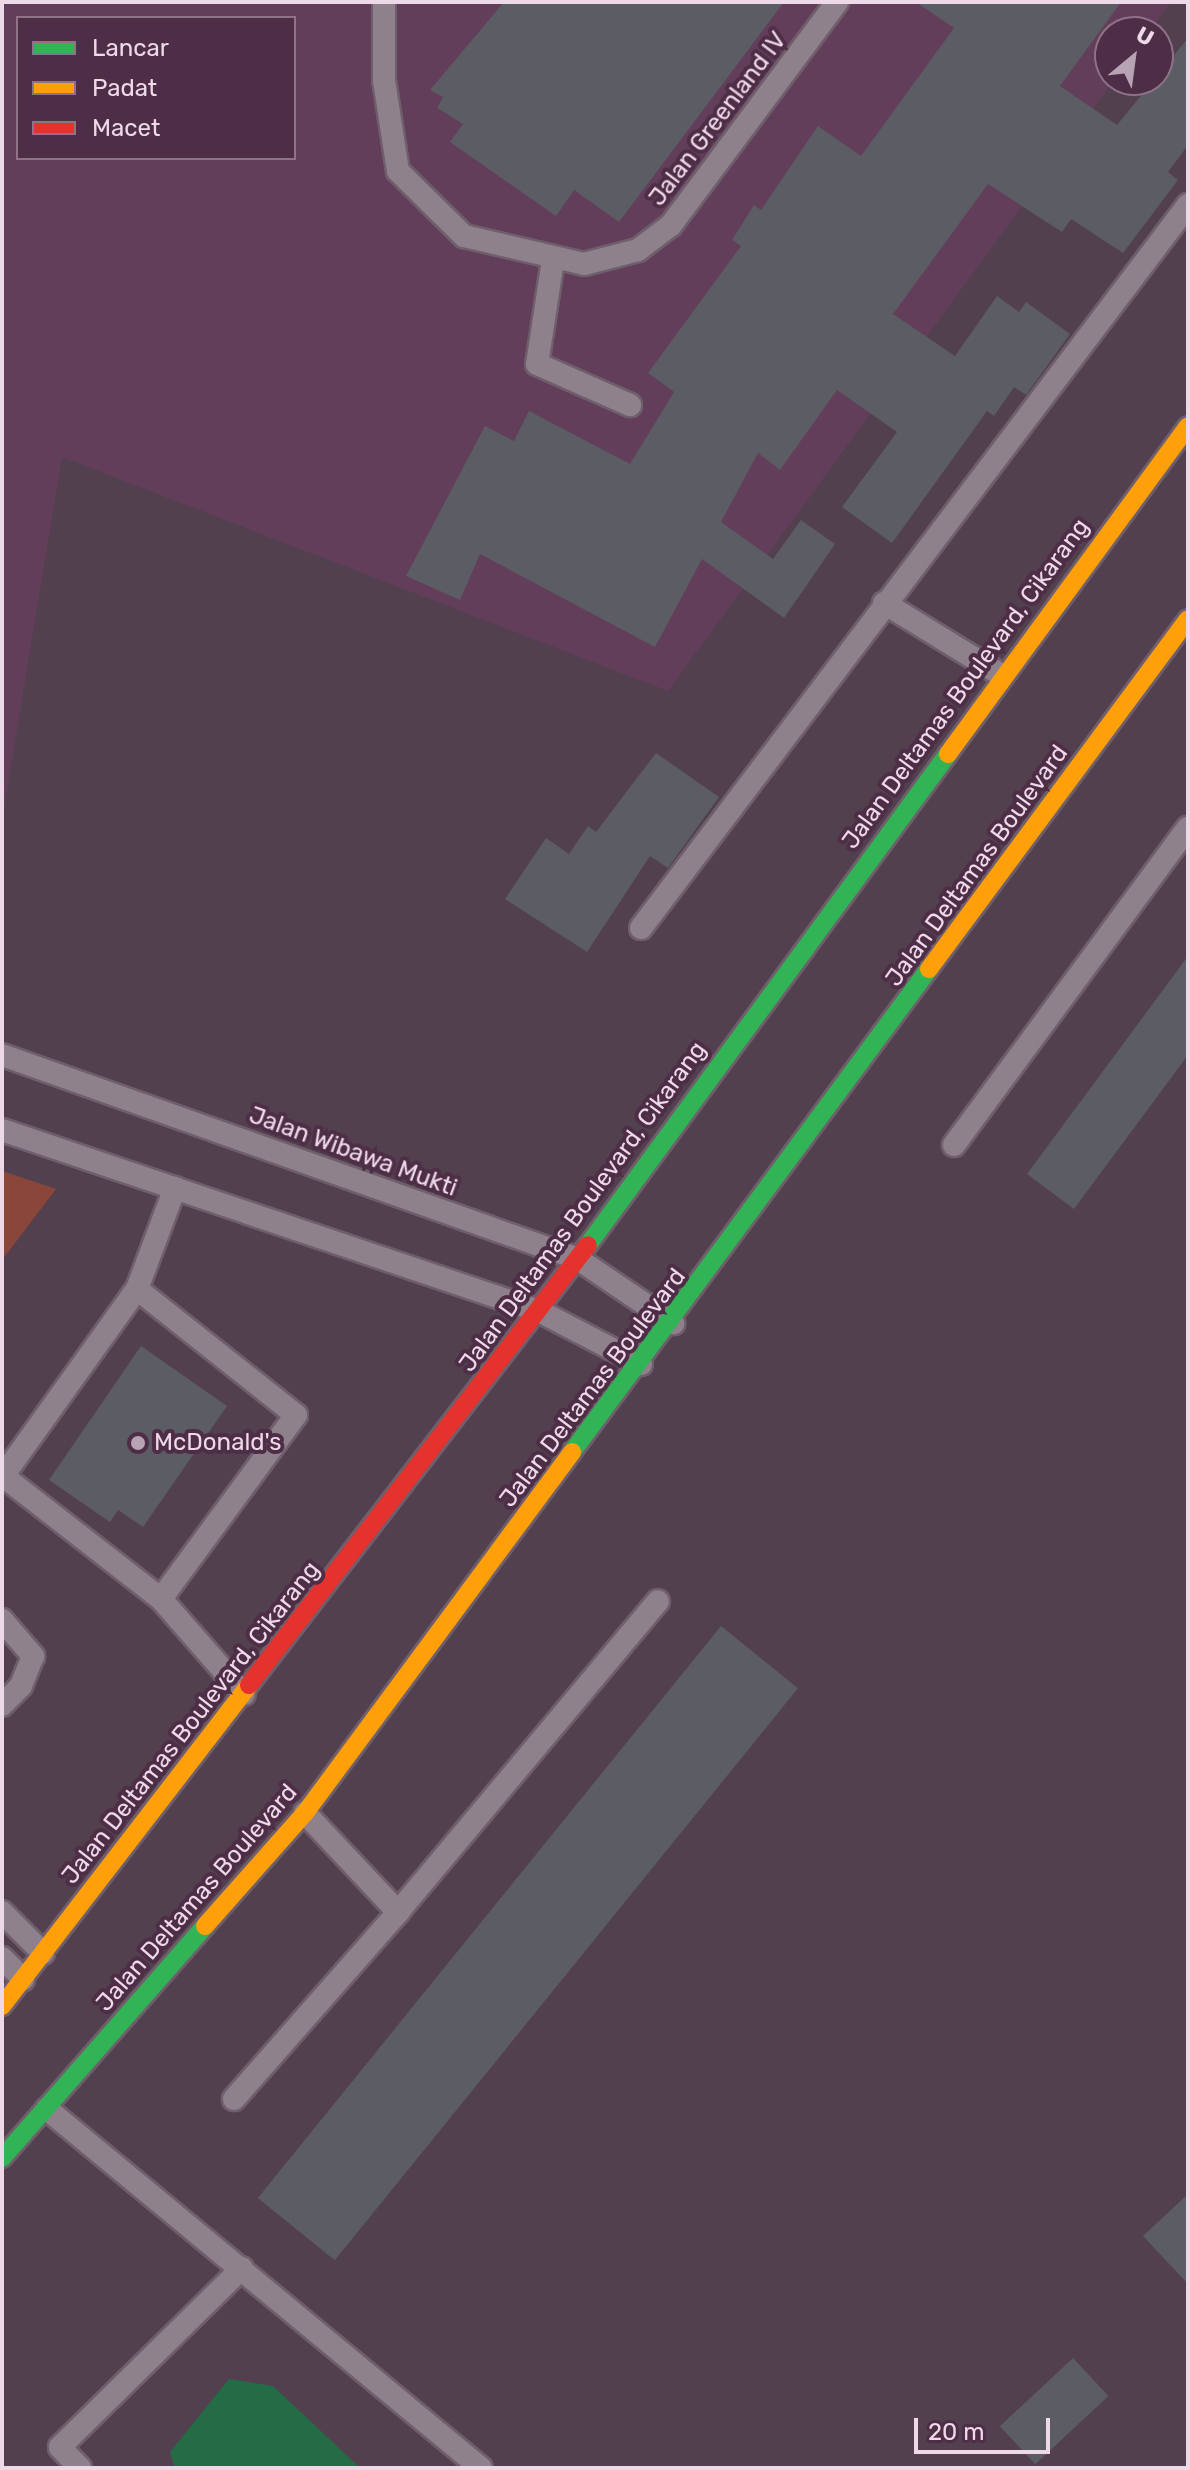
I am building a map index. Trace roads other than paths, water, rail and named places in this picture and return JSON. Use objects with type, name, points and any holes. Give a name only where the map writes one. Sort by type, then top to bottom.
[{"type":"street","name":"Jalan Deltamas Boulevard, Cikarang","points":[[2,2006],[539,1311],[1000,674],[1188,426]]},
{"type":"street","name":"Jalan Deltamas Boulevard","points":[[2,2158],[305,1813],[1180,646],[1188,619]]},
{"type":"lane","name":"Jalan Greenland IV","points":[[384,2],[384,80],[398,171],[456,231],[553,260],[599,263],[638,250],[671,225],[837,2]]},
{"type":"lane","points":[[641,928],[1188,205]]},
{"type":"lane","points":[[553,260],[537,364],[630,405]]},
{"type":"lane","points":[[884,603],[1000,674]]},
{"type":"lane","points":[[954,1145],[1188,828]]},
{"type":"lane","name":"Jalan Wibawa Mukti","points":[[2,1055],[578,1259],[673,1323]]},
{"type":"lane","points":[[2,1130],[539,1311],[641,1364]]},
{"type":"lane","points":[[175,1188],[137,1289],[3,1476],[161,1599],[244,1694]]},
{"type":"lane","points":[[137,1289],[296,1415],[161,1599]]},
{"type":"lane","points":[[234,2099],[398,1912],[658,1601]]},
{"type":"lane","points":[[2,1620],[33,1656],[21,1686],[2,1705]]},
{"type":"lane","points":[[305,1813],[398,1912]]},
{"type":"lane","points":[[2,1912],[43,1953]]},
{"type":"lane","points":[[2,1958],[23,1979]]},
{"type":"lane","points":[[47,2109],[481,2468]]},
{"type":"lane","points":[[80,2468],[60,2447],[242,2268]]},
{"type":"place","name":"McDonald's","points":[[138,1443]]}]
